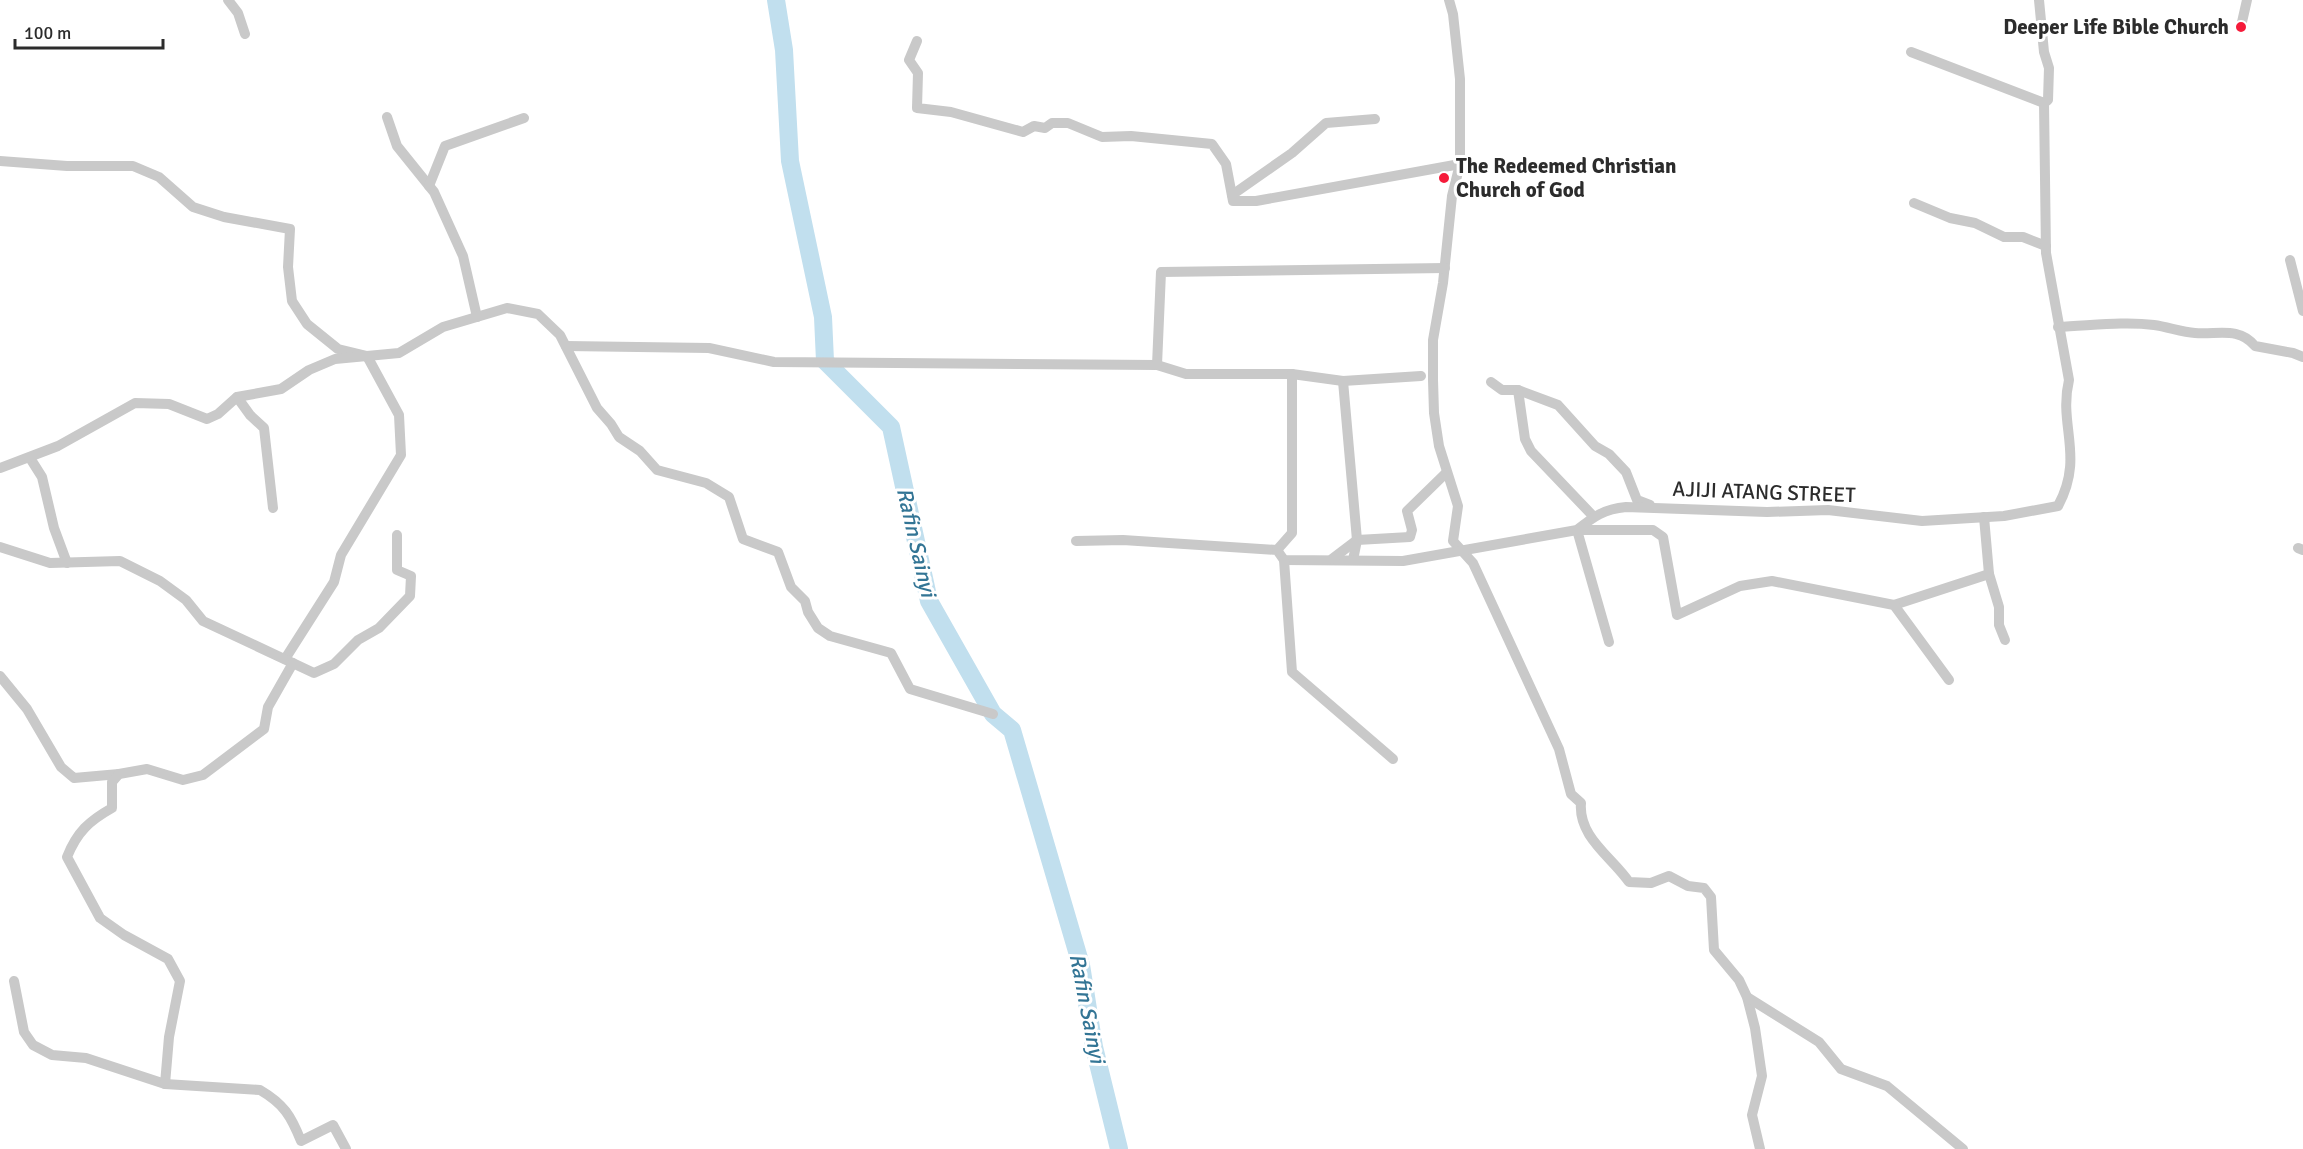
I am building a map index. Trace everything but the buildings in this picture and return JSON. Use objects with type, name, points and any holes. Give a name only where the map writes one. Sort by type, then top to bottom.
[{"type":"street","points":[[228,0],[238,13],[245,34]]},
{"type":"street","points":[[1449,0],[1453,14],[1460,79],[1460,164],[1452,196],[1445,268],[1433,340],[1433,380],[1434,413],[1446,473],[1458,506],[1454,541],[1473,563],[1559,749],[1572,794],[1581,803],[1580,814],[1600,852],[1617,865],[1629,882],[1651,883],[1670,876],[1688,886],[1704,888],[1711,897],[1714,950],[1739,980],[1747,997],[1755,1028],[1762,1076],[1752,1115],[1760,1149]]},
{"type":"street","name":"AJIJI ATANG STREET","points":[[1284,560],[1403,561],[1576,530],[1593,516],[1608,509],[1626,507],[1767,512],[1828,510],[1922,521],[1984,517],[2058,506],[2066,491],[2072,458],[2066,395],[2069,380],[2058,327],[2046,246],[2044,103],[2048,100],[2050,79],[2044,52],[2039,0]]},
{"type":"street","points":[[2242,22],[2247,0]]},
{"type":"street","points":[[917,41],[909,60],[918,73],[917,108],[951,112],[1023,132],[1034,126],[1045,128],[1052,123],[1068,123],[1102,137],[1131,136],[1212,144],[1226,164],[1233,201],[1256,201],[1460,164]]},
{"type":"street","points":[[1911,52],[2044,103]]},
{"type":"street","points":[[387,117],[398,146],[429,186],[463,256],[477,317]]},
{"type":"street","points":[[429,186],[445,146],[524,118]]},
{"type":"street","points":[[1232,195],[1292,153],[1326,123],[1375,119]]},
{"type":"street","points":[[0,161],[67,166],[133,166],[159,177],[193,207],[224,217],[290,229],[288,267],[292,301],[307,324],[338,349],[367,356],[399,415],[401,455],[341,555],[334,582],[289,661],[268,707],[264,729],[203,775],[183,780],[147,769],[74,778],[61,767],[27,709],[0,676]]},
{"type":"street","points":[[1914,203],[1950,218],[1975,223],[2004,237],[2023,237],[2046,246]]},
{"type":"street","points":[[2290,260],[2303,311]]},
{"type":"street","points":[[1156,365],[1161,272],[1445,268]]},
{"type":"street","points":[[0,468],[58,446],[135,403],[170,404],[207,419],[218,414],[237,397],[281,388],[309,370],[335,359],[399,353],[443,327],[507,308],[538,314],[560,335],[597,408],[619,437],[640,451],[657,470],[706,483],[729,497],[743,539],[778,552],[791,587],[805,601],[808,612],[818,628],[830,636],[891,653],[910,689],[993,714]]},
{"type":"street","points":[[2058,327],[2153,325],[2197,333],[2212,331],[2239,334],[2249,339],[2255,346],[2303,357]]},
{"type":"street","points":[[566,346],[709,348],[774,362],[1156,365],[1186,374],[1292,374],[1343,381],[1422,376]]},
{"type":"street","points":[[1278,550],[1292,534],[1292,374]]},
{"type":"street","points":[[1343,381],[1357,540],[1353,561]]},
{"type":"street","points":[[1491,381],[1502,390],[1518,390],[1558,405],[1594,446],[1609,454],[1626,472],[1637,500],[1661,509]]},
{"type":"street","points":[[1518,390],[1525,440],[1531,451],[1593,516]]},
{"type":"street","points":[[237,397],[250,415],[264,428],[273,508]]},
{"type":"street","points":[[30,458],[42,477],[54,528],[67,563]]},
{"type":"street","points":[[1332,559],[1357,540],[1410,537],[1412,530],[1407,511],[1446,473]]},
{"type":"street","points":[[1984,517],[1989,574],[1999,607],[1999,626],[2005,640]]},
{"type":"street","points":[[1609,642],[1576,530],[1653,530],[1663,537],[1677,615],[1740,586],[1772,581],[1894,605],[1989,574]]},
{"type":"street","points":[[0,547],[50,563],[120,561],[160,581],[186,600],[203,621],[314,673],[334,664],[358,640],[380,628],[410,596],[411,576],[397,570],[397,535]]},
{"type":"street","points":[[1076,541],[1123,540],[1278,550]]},
{"type":"street","points":[[1278,550],[1284,560],[1292,672],[1393,759]]},
{"type":"street","points":[[1894,605],[1949,680]]},
{"type":"street","points":[[119,774],[112,782],[112,808],[90,820],[75,837],[67,857],[100,918],[124,935],[168,959],[180,981],[169,1037],[165,1084]]},
{"type":"street","points":[[14,981],[24,1032],[33,1045],[52,1055],[86,1058],[165,1084],[260,1090],[273,1098],[291,1115],[302,1145],[333,1125],[346,1149]]},
{"type":"street","points":[[1747,997],[1819,1042],[1841,1069],[1887,1086],[1963,1149]]},
{"type":"waterway","name":"Rafin Sainyi","points":[[776,0],[784,50],[790,161],[823,317],[825,361],[891,427],[929,601],[993,714],[1012,730],[1081,965],[1094,1047],[1119,1149]]},
{"type":"place","name":"Deeper Life Bible Church","points":[[2241,27]]},
{"type":"place","name":"The Redeemed Christian Church of God","points":[[1444,178]]}]
